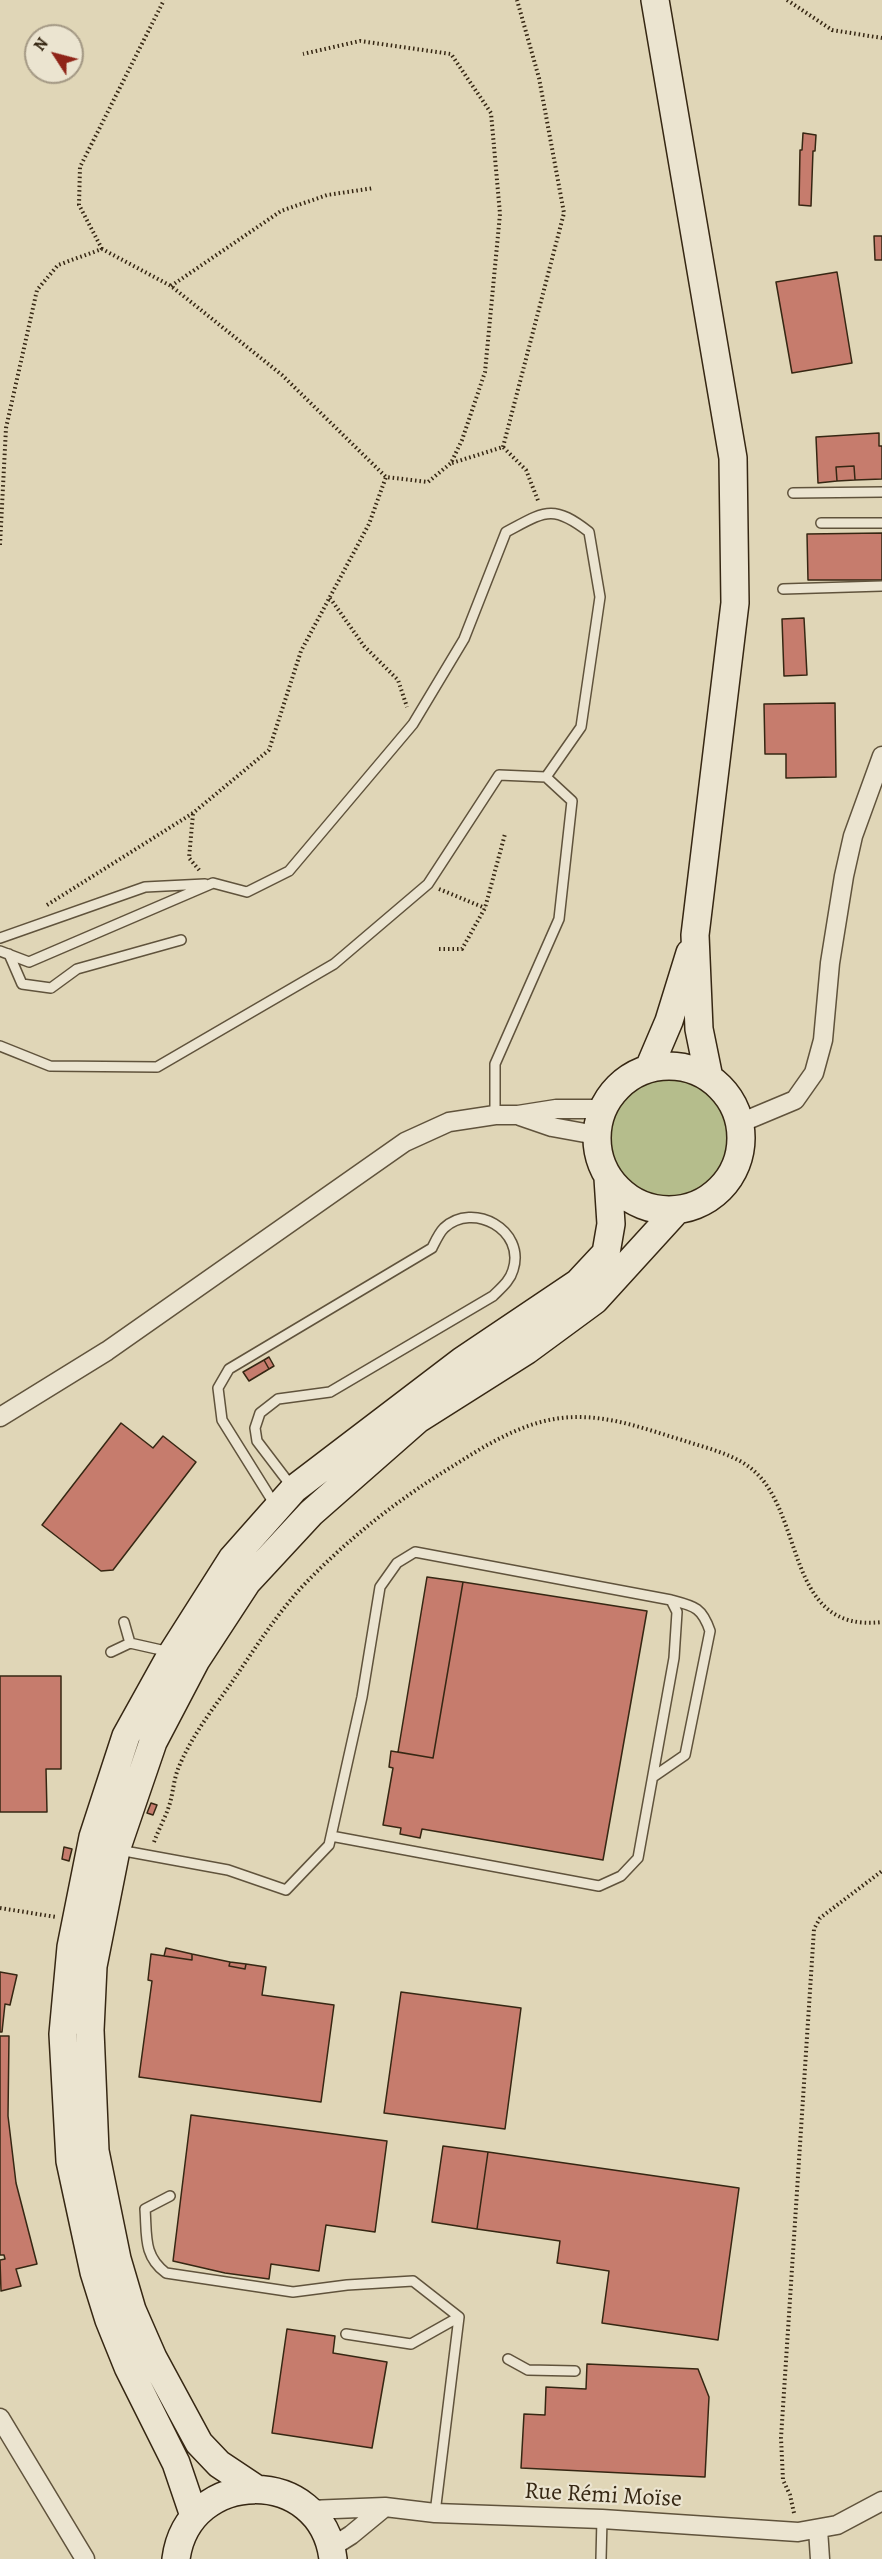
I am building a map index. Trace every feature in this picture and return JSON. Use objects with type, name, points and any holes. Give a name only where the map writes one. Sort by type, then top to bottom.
[{"type":"main road","points":[[655,0],[733,458],[735,603],[695,935],[699,1029],[709,1078]]},
{"type":"main road","points":[[649,1068],[669,1021],[695,935]]},
{"type":"main road","points":[[194,2516],[176,2463],[124,2358],[94,2272],[70,2162],[63,2034],[71,1947],[93,1837],[126,1736],[172,1652],[232,1559],[285,1498],[462,1361],[578,1283],[606,1253],[611,1224],[608,1178],[602,1164],[596,1135],[603,1109],[614,1091],[629,1077],[649,1068],[669,1065],[690,1068],[709,1078],[729,1098],[740,1123],[741,1147],[733,1170],[719,1189],[700,1203],[677,1210],[650,1208],[627,1197],[608,1178]]},
{"type":"main road","points":[[255,2488],[219,2464],[199,2444],[153,2358],[132,2310],[117,2259],[95,2151],[90,2030],[93,1966],[116,1850],[153,1742],[196,1660],[247,1582],[311,1513],[418,1419],[527,1350],[595,1300],[677,1210]]},
{"type":"main road","points":[[173,2556],[184,2531],[194,2516],[211,2501],[232,2492],[255,2488],[284,2494],[309,2510],[323,2527],[332,2553]]},
{"type":"street","points":[[740,1123],[795,1100],[814,1074],[823,1040],[830,963],[844,876],[853,836],[882,756]]},
{"type":"street","points":[[0,1417],[107,1351],[405,1142],[449,1122],[495,1115],[518,1115],[556,1108],[603,1109]]},
{"type":"street","points":[[518,1115],[552,1127],[596,1135]]},
{"type":"street","points":[[0,2418],[85,2559]]},
{"type":"street","name":"Rue Rémi Moïse","points":[[309,2510],[386,2507],[435,2513],[602,2519],[798,2532],[837,2525],[882,2500]]},
{"type":"street","points":[[332,2553],[386,2507]]},
{"type":"street","points":[[818,2529],[820,2559]]},
{"type":"lane","points":[[793,493],[882,492]]},
{"type":"lane","points":[[0,938],[145,887],[213,884],[247,892],[289,871],[413,724],[464,639],[506,532],[543,512],[569,516],[590,532],[600,597],[581,727],[546,777]]},
{"type":"lane","points":[[821,523],[882,523]]},
{"type":"lane","points":[[783,589],[882,586]]},
{"type":"lane","points":[[0,1046],[50,1066],[157,1067],[334,964],[428,884],[499,775],[546,777],[572,801],[559,919],[495,1064],[495,1115]]},
{"type":"lane","points":[[4,953],[29,962],[213,884]]},
{"type":"lane","points":[[4,953],[22,984],[51,988],[77,969],[181,940]]},
{"type":"lane","points":[[472,1217],[488,1220],[501,1227],[511,1240],[514,1269],[506,1283],[493,1296],[330,1392],[278,1399],[260,1413],[255,1428],[257,1441],[285,1498],[222,1420],[218,1388],[229,1369],[432,1248],[443,1229],[458,1220],[472,1217]]},
{"type":"lane","points":[[116,1850],[228,1870],[286,1890],[329,1845],[362,1697],[380,1587],[397,1563],[415,1552],[671,1600],[696,1607],[706,1619],[710,1632],[685,1755],[653,1777]]},
{"type":"lane","points":[[331,1836],[599,1886],[621,1876],[638,1858],[653,1777],[674,1658],[676,1612],[671,1600]]},
{"type":"lane","points":[[124,1622],[130,1643]]},
{"type":"lane","points":[[111,1652],[130,1643],[172,1652]]},
{"type":"lane","points":[[170,2196],[145,2209],[148,2251],[154,2265],[166,2273],[292,2292],[347,2285],[413,2281],[459,2317]]},
{"type":"lane","points":[[346,2334],[411,2344],[459,2317]]},
{"type":"lane","points":[[435,2513],[459,2317]]},
{"type":"lane","points":[[508,2359],[528,2370],[575,2371]]},
{"type":"lane","points":[[601,2559],[602,2519]]},
{"type":"path","points":[[164,0],[80,167],[79,205],[102,249],[171,286],[282,375],[386,477],[428,482],[451,463],[503,447]]},
{"type":"path","points":[[503,447],[564,213],[540,78],[517,0]]},
{"type":"path","points":[[787,0],[832,30],[882,38]]},
{"type":"path","points":[[303,54],[360,41],[451,54],[491,113],[500,214],[484,372],[462,440],[451,463]]},
{"type":"path","points":[[171,286],[281,211],[327,195],[374,188]]},
{"type":"path","points":[[0,544],[6,428],[37,290],[58,265],[102,249]]},
{"type":"path","points":[[503,447],[526,470],[543,512]]},
{"type":"path","points":[[41,908],[193,813],[269,750],[301,651],[369,524],[386,477]]},
{"type":"path","points":[[330,598],[364,646],[398,680],[413,724]]},
{"type":"path","points":[[193,813],[189,858],[213,884]]},
{"type":"path","points":[[439,949],[462,949],[485,908],[505,834]]},
{"type":"path","points":[[428,884],[485,908]]},
{"type":"path","points":[[798,2532],[790,2495],[783,2480],[781,2438],[814,1929],[820,1918],[882,1871]]},
{"type":"green space","points":[[668,1076],[692,1081],[712,1094],[725,1114],[730,1138],[725,1162],[712,1182],[692,1195],[668,1200],[644,1195],[624,1182],[611,1162],[606,1138],[611,1114],[624,1094],[644,1081]]},
{"type":"building","points":[[803,133],[816,135],[815,151],[813,151],[811,206],[799,205],[800,150],[802,150]]},
{"type":"building","points":[[874,236],[882,236],[882,260],[875,260]]},
{"type":"building","points":[[837,272],[852,363],[792,373],[776,282]]},
{"type":"building","points":[[879,433],[879,446],[882,446],[882,479],[855,480],[854,466],[836,467],[837,481],[818,483],[816,437]]},
{"type":"building","points":[[854,466],[855,480],[837,481],[836,467]]},
{"type":"building","points":[[882,533],[882,580],[808,580],[807,534]]},
{"type":"building","points":[[804,618],[807,675],[784,676],[782,619]]},
{"type":"building","points":[[835,703],[836,777],[786,778],[786,754],[765,754],[764,704]]},
{"type":"building","points":[[269,1357],[274,1366],[269,1369],[264,1360]]},
{"type":"building","points":[[264,1360],[269,1369],[249,1381],[243,1372]]},
{"type":"building","points":[[121,1423],[153,1448],[163,1436],[196,1462],[113,1570],[101,1571],[42,1525]]},
{"type":"building","points":[[427,1577],[463,1582],[433,1758],[398,1752]]},
{"type":"building","points":[[463,1582],[647,1611],[603,1860],[422,1829],[420,1838],[400,1834],[401,1828],[383,1825],[393,1768],[389,1767],[391,1751],[433,1758]]},
{"type":"building","points":[[0,1676],[61,1676],[61,1769],[46,1769],[47,1812],[0,1812]]},
{"type":"building","points":[[151,1803],[157,1805],[153,1815],[147,1813]]},
{"type":"building","points":[[64,1847],[72,1849],[69,1861],[62,1859]]},
{"type":"building","points":[[166,1948],[192,1954],[192,1960],[164,1956]]},
{"type":"building","points":[[151,1954],[192,1960],[192,1954],[230,1962],[229,1966],[245,1969],[246,1964],[266,1967],[262,1995],[334,2005],[321,2102],[139,2077],[152,1981],[148,1980]]},
{"type":"building","points":[[230,1962],[246,1964],[245,1969],[229,1966]]},
{"type":"building","points":[[0,1972],[17,1975],[10,2005],[5,2004],[2,2032],[0,2032]]},
{"type":"building","points":[[401,1992],[521,2008],[505,2129],[384,2113]]},
{"type":"building","points":[[0,2036],[9,2036],[8,2116],[16,2183],[37,2264],[16,2269],[21,2286],[1,2291],[0,2260],[5,2259],[4,2255],[0,2255]]},
{"type":"building","points":[[191,2115],[387,2141],[375,2232],[326,2225],[319,2271],[271,2264],[269,2279],[225,2273],[173,2261]]},
{"type":"building","points":[[443,2146],[488,2152],[477,2229],[432,2222]]},
{"type":"building","points":[[488,2152],[739,2188],[718,2340],[602,2323],[609,2271],[557,2263],[560,2241],[477,2229]]},
{"type":"building","points":[[287,2329],[335,2336],[333,2353],[387,2362],[372,2448],[272,2433]]},
{"type":"building","points":[[587,2364],[698,2369],[709,2397],[705,2477],[521,2468],[524,2414],[545,2415],[546,2387],[586,2389]]}]
